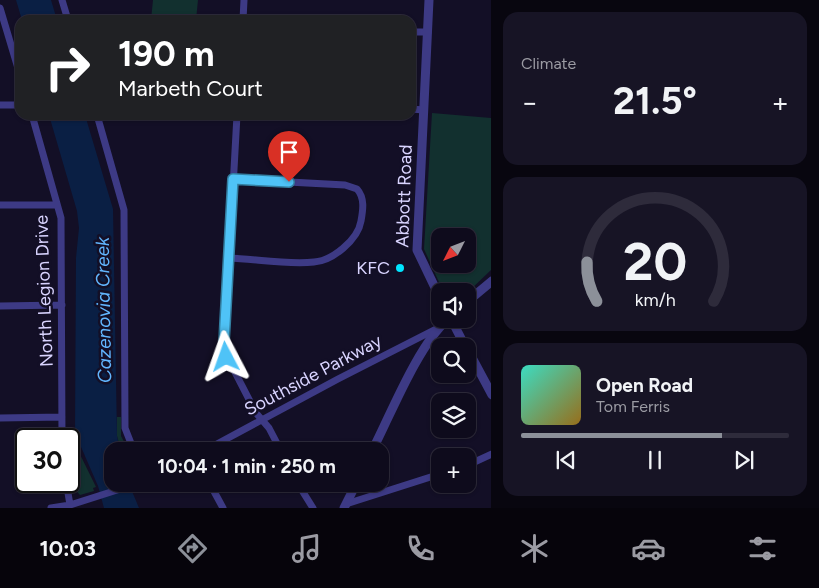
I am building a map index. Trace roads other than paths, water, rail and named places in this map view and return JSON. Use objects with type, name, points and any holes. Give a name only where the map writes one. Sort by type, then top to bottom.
[{"type":"street","points":[[62,0],[66,15]]},
{"type":"street","points":[[243,15],[244,0]]},
{"type":"street","name":"Abbott Road","points":[[429,0],[417,250],[433,283]]},
{"type":"street","points":[[0,8],[15,58]]},
{"type":"street","points":[[416,32],[428,32]]},
{"type":"street","points":[[0,105],[15,105]]},
{"type":"street","points":[[416,110],[424,110]]},
{"type":"street","name":"North Legion Drive","points":[[33,120],[61,218],[62,428]]},
{"type":"street","points":[[98,120],[123,202],[125,428],[130,442]]},
{"type":"street","points":[[237,120],[224,351],[239,383],[276,442]]},
{"type":"street","points":[[229,258],[316,262],[346,247],[354,238],[361,223],[363,201],[357,188],[346,185],[233,179]]},
{"type":"street","points":[[0,205],[57,205]]},
{"type":"street","points":[[476,294],[491,281]]},
{"type":"street","points":[[0,306],[62,305]]},
{"type":"street","points":[[377,442],[420,356],[438,328]]},
{"type":"street","name":"Southside Parkway","points":[[221,442],[438,328]]},
{"type":"street","points":[[476,365],[491,393]]},
{"type":"street","points":[[0,418],[62,417]]},
{"type":"street","points":[[476,461],[491,454]]},
{"type":"street","points":[[345,506],[431,477]]},
{"type":"street","points":[[50,508],[70,505],[112,492]]},
{"type":"street","points":[[214,492],[223,508]]},
{"type":"street","points":[[303,492],[313,508]]},
{"type":"street","points":[[345,506],[352,492]]},
{"type":"street","points":[[68,493],[70,505]]},
{"type":"water","points":[[16,0],[51,0],[56,15],[20,15]]},
{"type":"water","name":"Cazenovia Creek","points":[[50,120],[86,120],[113,209],[118,442],[104,442],[104,492],[132,492],[139,508],[104,508],[98,486],[80,445],[80,428],[75,428],[76,258],[79,228],[77,211]]},
{"type":"place","name":"KFC","points":[[400,268]]}]
